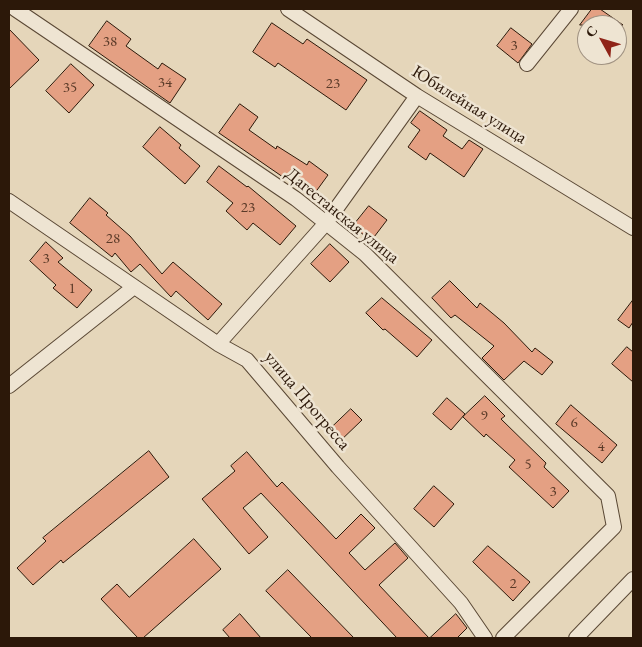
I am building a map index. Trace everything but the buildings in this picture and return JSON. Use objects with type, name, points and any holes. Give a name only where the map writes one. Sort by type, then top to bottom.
[{"type":"street","name":"Дагестанская улица","points":[[14,9],[296,199],[365,254],[608,496],[614,527],[503,638]]},
{"type":"street","name":"Юбилейная улица","points":[[288,9],[417,96],[633,228]]},
{"type":"street","points":[[527,64],[571,9]]},
{"type":"street","points":[[218,344],[326,223],[417,96]]},
{"type":"street","name":"улица Прогресса","points":[[9,202],[218,344],[247,360],[338,467],[461,603],[485,638]]},
{"type":"street","points":[[9,386],[134,287]]},
{"type":"street","points":[[576,638],[633,579]]}]
